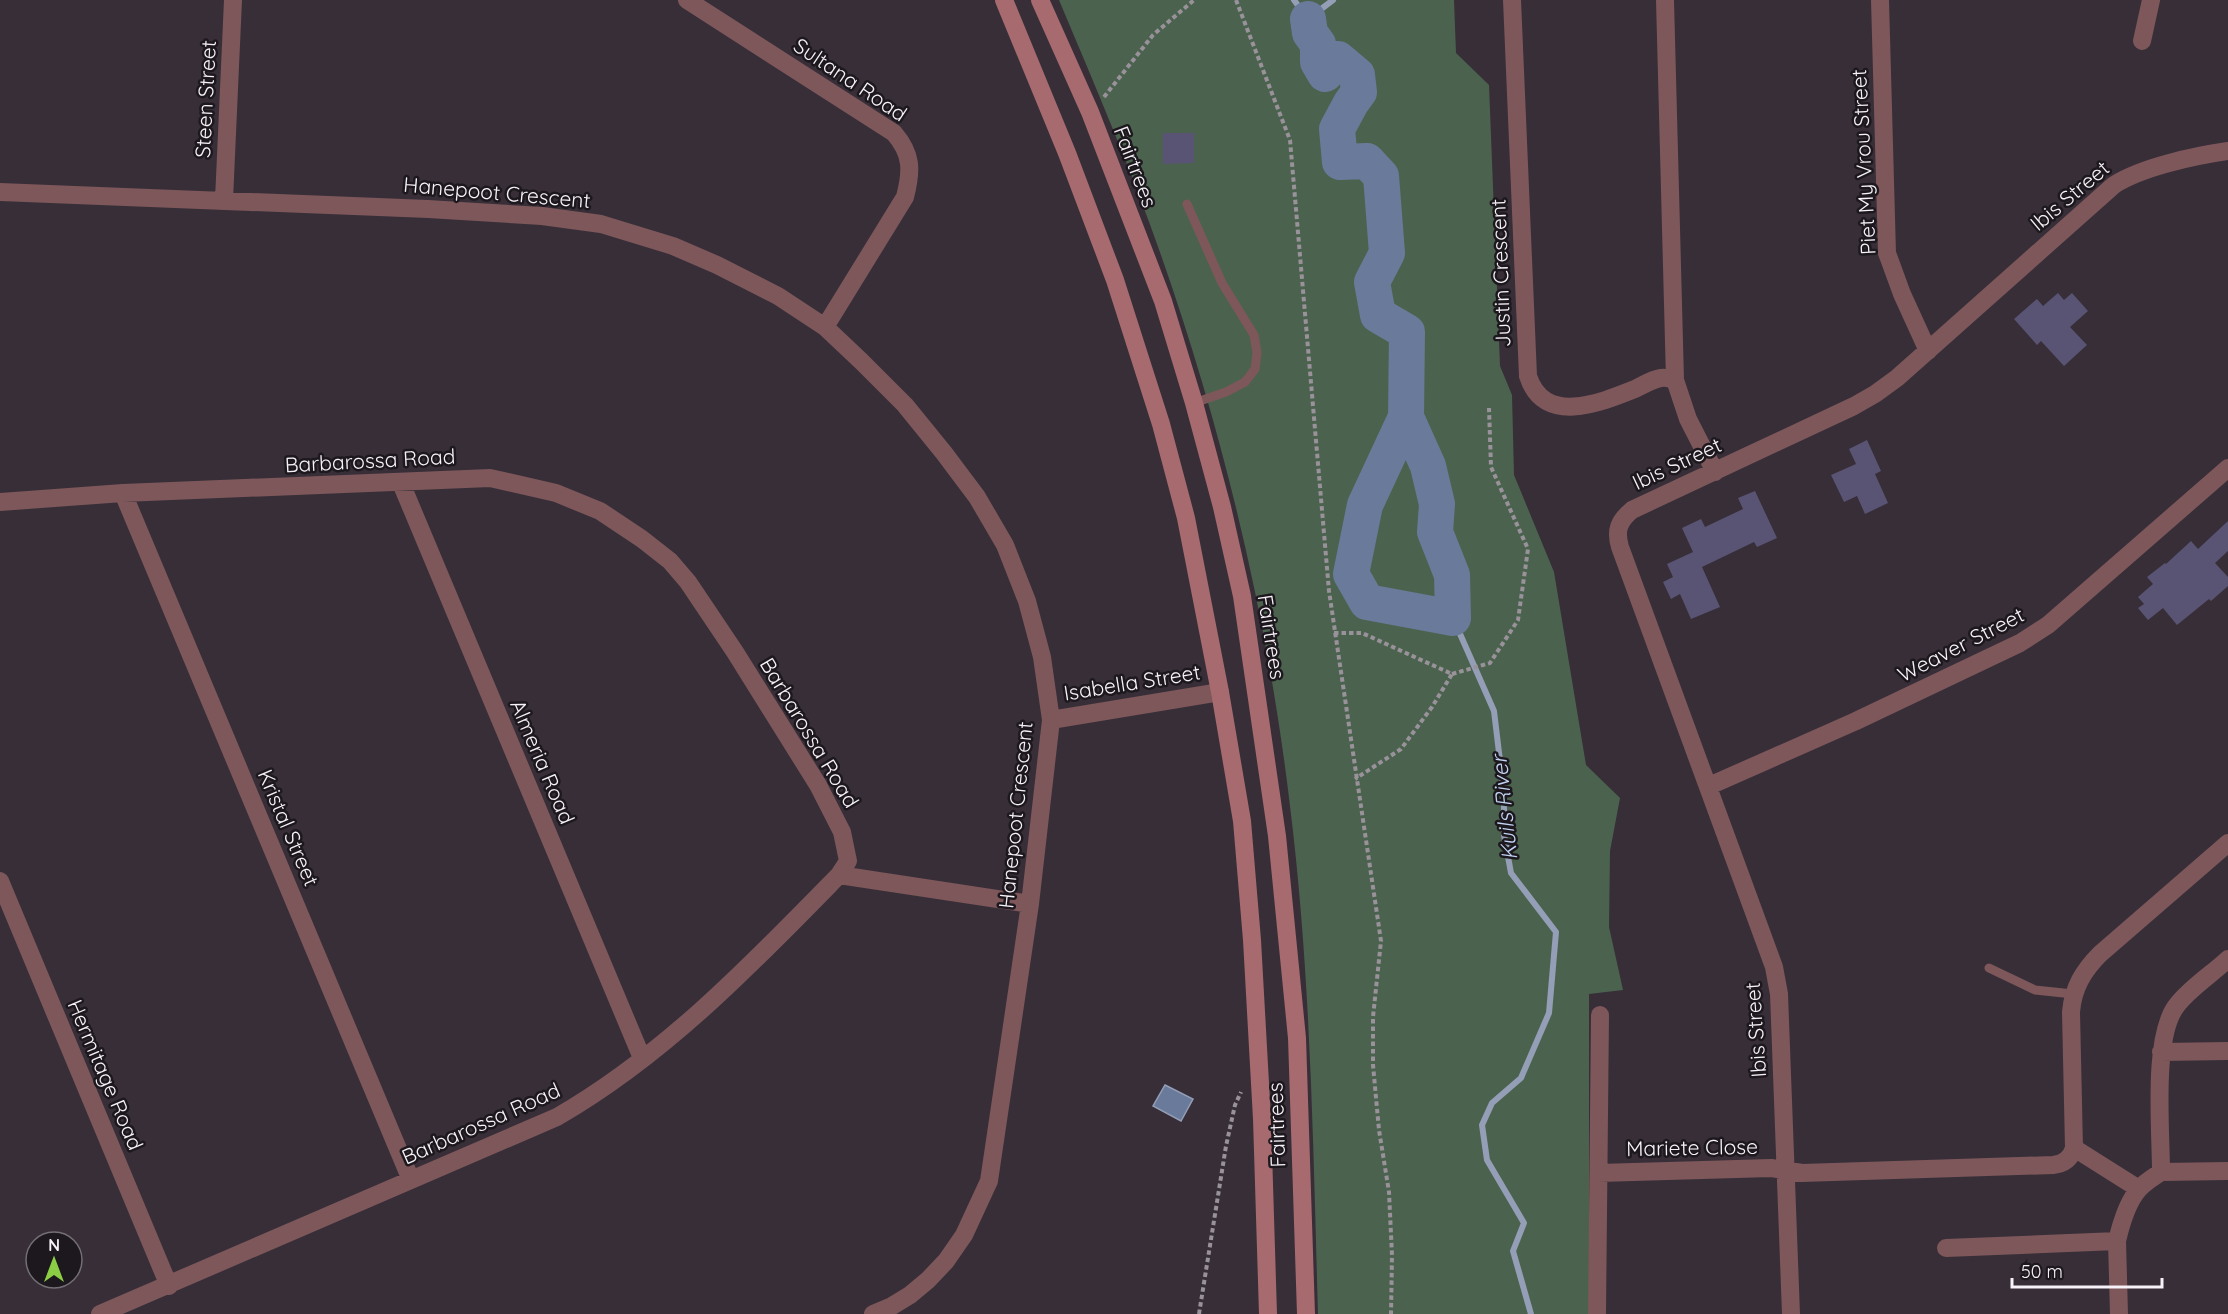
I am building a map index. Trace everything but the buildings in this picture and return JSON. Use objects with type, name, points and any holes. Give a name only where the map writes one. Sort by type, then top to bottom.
[{"type":"main road","name":"Fairtrees","points":[[1004,0],[1116,280],[1161,424],[1186,518],[1220,692],[1242,821],[1252,940],[1262,1119],[1268,1314]]},
{"type":"main road","name":"Fairtrees","points":[[1040,0],[1090,112],[1163,301],[1222,507],[1242,596],[1277,836],[1297,1038],[1306,1314]]},
{"type":"street","name":"Steen Street","points":[[224,200],[233,0]]},
{"type":"street","name":"Sultana Road","points":[[687,0],[894,133],[906,147],[910,179],[906,197],[825,327]]},
{"type":"street","name":"Justin Crescent","points":[[1512,0],[1527,364],[1532,389],[1546,403],[1574,406],[1601,402],[1662,378],[1675,380]]},
{"type":"street","points":[[1665,0],[1675,380],[1688,419],[1715,472]]},
{"type":"street","name":"Piet My Vrou Street","points":[[1880,0],[1887,253],[1902,294],[1928,351]]},
{"type":"street","points":[[2142,41],[2151,0]]},
{"type":"street","name":"Ibis Street","points":[[1791,1314],[1779,994],[1774,967],[1617,537],[1619,523],[1632,510],[1875,394],[1928,351],[2114,185],[2126,177],[2228,151]]},
{"type":"street","name":"Hanepoot Crescent","points":[[0,192],[224,200],[542,216],[601,224],[673,246],[778,296],[825,327],[906,405],[977,497],[1005,545],[1027,601],[1042,657],[1051,720],[1030,904],[990,1181],[964,1235],[946,1261],[910,1295],[873,1314]]},
{"type":"street","name":"Weaver Street","points":[[1708,786],[1856,721],[2020,643],[2048,625],[2228,468]]},
{"type":"street","name":"Barbarossa Road","points":[[0,502],[123,493],[490,478],[556,493],[600,511],[670,561],[688,582],[735,652],[818,785],[842,832],[848,861],[839,875],[721,994],[585,1101],[557,1117],[100,1314]]},
{"type":"street","name":"Almeria Road","points":[[401,483],[642,1058]]},
{"type":"street","name":"Kristal Street","points":[[123,493],[411,1180]]},
{"type":"street","name":"Isabella Street","points":[[1051,720],[1220,692]]},
{"type":"street","points":[[1786,1170],[1802,1173],[2053,1165],[2068,1159],[2074,1148],[2070,1033],[2073,994],[2088,966],[2100,954],[2228,843]]},
{"type":"street","points":[[839,875],[1030,904]]},
{"type":"street","name":"Hermitage Road","points":[[0,881],[169,1286]]},
{"type":"street","points":[[2161,1172],[2161,1052],[2165,1029],[2178,1004],[2228,959]]},
{"type":"street","name":"Mariete Close","points":[[1597,1314],[1600,1015]]},
{"type":"street","points":[[2161,1052],[2228,1051]]},
{"type":"street","points":[[2074,1148],[2139,1189]]},
{"type":"street","name":"Mariete Close","points":[[1599,1173],[1771,1168],[1786,1170]]},
{"type":"street","points":[[2119,1314],[2117,1241],[2128,1208],[2139,1189],[2161,1172],[2228,1171]]},
{"type":"street","points":[[1946,1248],[2117,1241]]},
{"type":"lane","points":[[1187,204],[1222,283],[1254,335],[1257,353],[1255,369],[1245,382],[1226,392],[1194,403]]},
{"type":"lane","points":[[1989,968],[2035,990],[2073,994]]},
{"type":"path","points":[[1104,97],[1153,35],[1194,0]]},
{"type":"path","points":[[1236,0],[1290,140],[1329,591],[1355,779],[1381,941],[1373,1017],[1372,1065],[1389,1192],[1392,1255],[1391,1314]]},
{"type":"path","points":[[1334,633],[1362,633],[1452,674],[1490,663],[1518,620],[1528,549],[1491,467],[1489,408]]},
{"type":"path","points":[[1355,779],[1401,749],[1432,707],[1452,674]]},
{"type":"path","points":[[1199,1314],[1226,1146],[1235,1105],[1241,1092],[1241,1083]]},
{"type":"green space","points":[[1059,0],[1454,0],[1456,53],[1489,85],[1500,366],[1512,395],[1514,475],[1554,572],[1586,765],[1620,798],[1610,851],[1609,927],[1623,990],[1589,994],[1589,1314],[1318,1314],[1310,1060],[1303,933],[1281,736],[1256,598],[1224,460],[1162,258],[1113,129]]},
{"type":"water","points":[[1165,1085],[1193,1099],[1181,1121],[1153,1106]]},
{"type":"waterway","name":"Kuils River","points":[[1294,0],[1308,19],[1333,0]]},
{"type":"waterway","name":"Kuils River","points":[[1308,19],[1310,33],[1318,44],[1318,62],[1325,74],[1338,59],[1357,75],[1359,92],[1337,129],[1340,162],[1367,161],[1381,176],[1387,253],[1372,282],[1378,315],[1407,332],[1406,417],[1365,505],[1351,574],[1367,602],[1453,618],[1452,575],[1435,532],[1437,504],[1428,466],[1406,417]]},
{"type":"waterway","name":"Kuils River","points":[[1453,618],[1494,711],[1504,794],[1504,835],[1511,873],[1556,932],[1549,1013],[1521,1078],[1492,1103],[1482,1125],[1487,1160],[1524,1223],[1513,1251],[1531,1314]]}]
